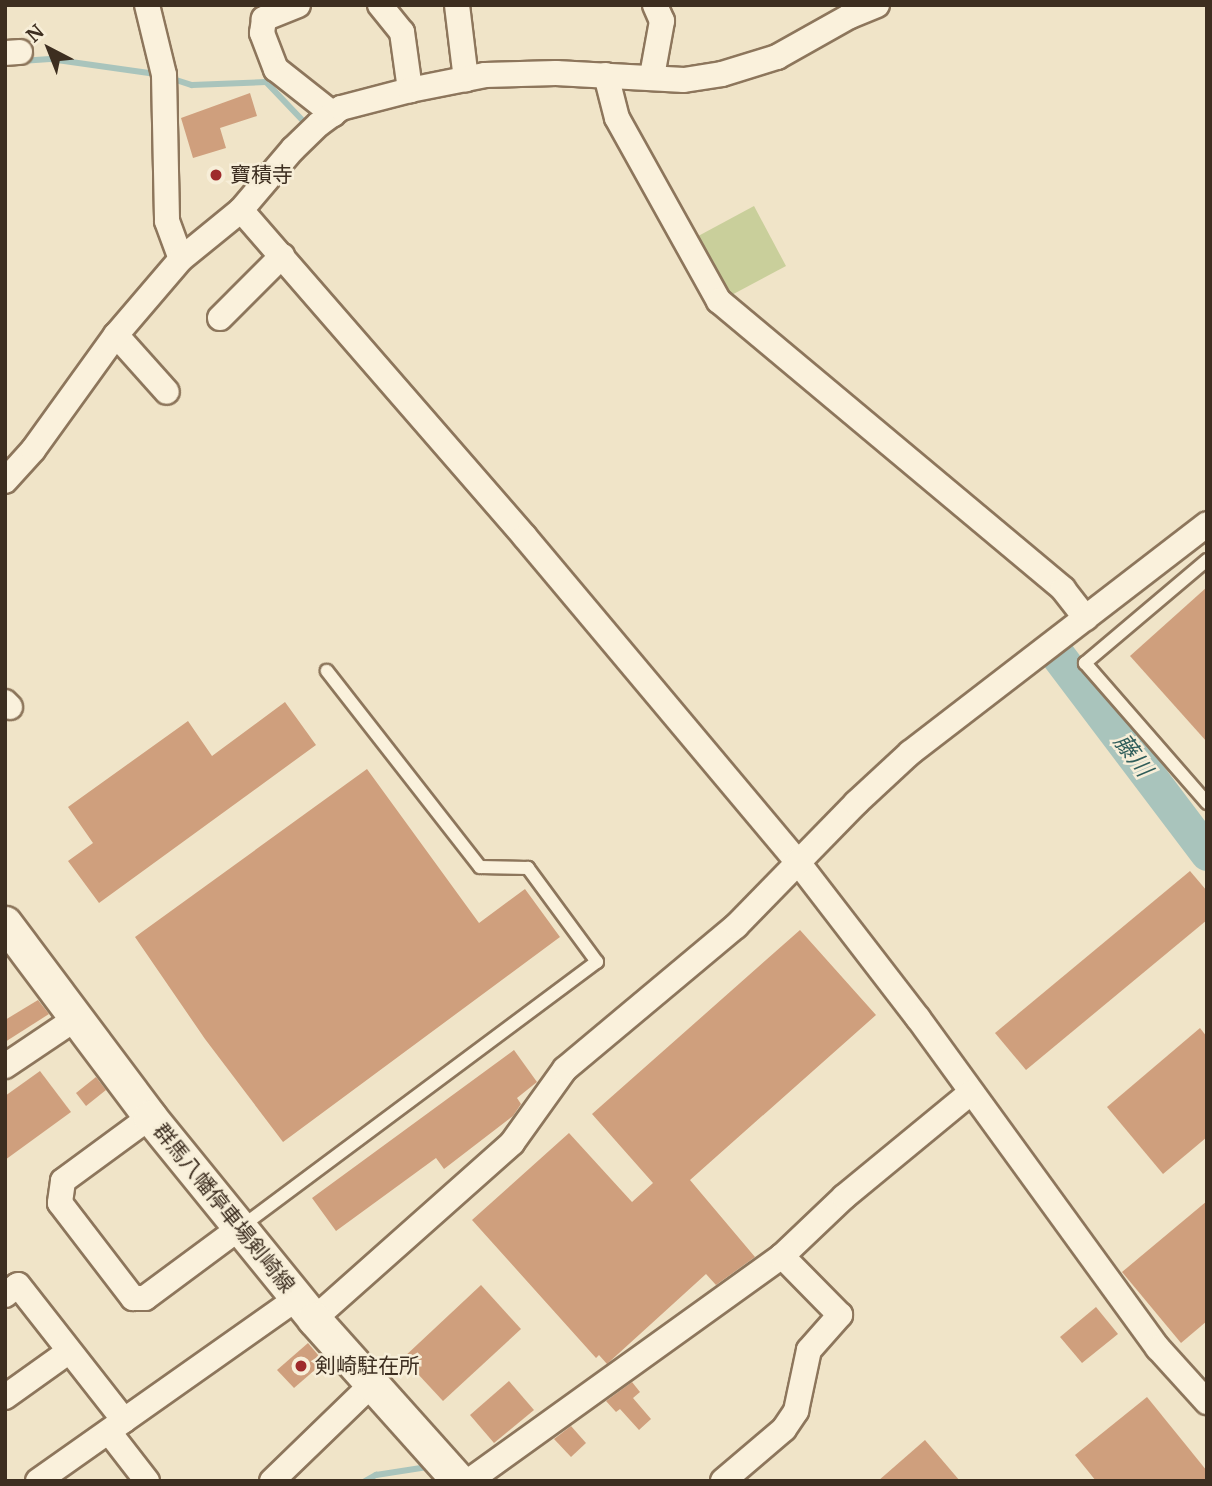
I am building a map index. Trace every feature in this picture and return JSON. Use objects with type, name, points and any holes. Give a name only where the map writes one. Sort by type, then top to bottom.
[{"type":"main road","name":"群馬八幡停車場剣崎線","points":[[5,923],[150,1117],[306,1309],[459,1481]]},
{"type":"street","points":[[147,5],[164,75],[167,220],[181,259]]},
{"type":"street","points":[[298,5],[264,19],[262,33],[276,69],[333,114]]},
{"type":"street","points":[[380,5],[402,32],[410,90]]},
{"type":"street","points":[[457,5],[466,79]]},
{"type":"street","points":[[652,76],[663,21],[655,5]]},
{"type":"street","points":[[5,481],[33,450],[116,335],[181,259],[241,210],[293,149],[341,108],[410,90],[485,75],[652,76],[684,80],[722,74],[777,57],[850,16],[877,5]]},
{"type":"street","points":[[606,75],[617,118],[719,301],[1063,589],[1086,618]]},
{"type":"street","points":[[241,210],[516,526],[797,861],[918,1018],[1158,1348],[1207,1402]]},
{"type":"street","points":[[220,317],[282,256]]},
{"type":"street","points":[[116,335],[167,392]]},
{"type":"street","points":[[38,1481],[117,1426],[306,1309],[512,1143],[565,1069],[736,926],[797,861],[910,753],[1207,524]]},
{"type":"street","points":[[5,1066],[75,1019]]},
{"type":"street","points":[[469,1481],[782,1256],[844,1198],[970,1093]]},
{"type":"street","points":[[150,1117],[63,1181],[60,1203],[133,1298],[145,1298],[241,1227]]},
{"type":"street","points":[[723,1481],[784,1429],[796,1411],[809,1350],[840,1315],[782,1256]]},
{"type":"street","points":[[5,1295],[18,1285],[68,1352],[117,1426],[147,1481]]},
{"type":"street","points":[[5,1397],[68,1352]]},
{"type":"street","points":[[272,1481],[372,1384]]},
{"type":"lane","points":[[1207,560],[1085,663],[1207,803]]},
{"type":"lane","points":[[241,1227],[597,962],[528,868],[480,867],[327,671]]},
{"type":"green space","points":[[754,206],[786,266],[726,298],[689,241]]},
{"type":"building","points":[[250,93],[257,116],[220,128],[226,148],[193,158],[181,118]]},
{"type":"building","points":[[1207,587],[1207,742],[1130,656]]},
{"type":"building","points":[[285,702],[316,745],[99,903],[68,861],[93,843],[68,807],[188,721],[212,756]]},
{"type":"building","points":[[367,769],[479,923],[525,889],[560,937],[283,1142],[205,1039],[135,937]]},
{"type":"building","points":[[1190,871],[1207,891],[1207,920],[1026,1070],[995,1033]]},
{"type":"building","points":[[800,930],[876,1015],[690,1180],[755,1257],[716,1285],[706,1274],[607,1364],[599,1355],[596,1358],[472,1220],[569,1133],[632,1202],[653,1183],[592,1114]]},
{"type":"building","points":[[38,1000],[49,1014],[5,1042],[5,1020]]},
{"type":"building","points":[[1200,1028],[1207,1037],[1207,1137],[1163,1174],[1107,1107]]},
{"type":"building","points":[[514,1050],[537,1082],[517,1098],[521,1104],[513,1116],[444,1169],[436,1158],[336,1231],[312,1198]]},
{"type":"building","points":[[40,1071],[71,1112],[5,1160],[5,1096]]},
{"type":"building","points":[[96,1077],[106,1090],[86,1106],[76,1093]]},
{"type":"building","points":[[1207,1201],[1207,1321],[1181,1343],[1122,1272]]},
{"type":"building","points":[[481,1285],[521,1329],[443,1401],[403,1358]]},
{"type":"building","points":[[1096,1307],[1118,1334],[1082,1363],[1060,1337]]},
{"type":"building","name":"剣崎駐在所","points":[[308,1343],[324,1362],[294,1388],[277,1370]]},
{"type":"building","points":[[509,1381],[534,1410],[494,1443],[470,1415]]},
{"type":"building","points":[[632,1382],[640,1392],[633,1398],[651,1419],[639,1430],[620,1409],[616,1412],[606,1401]]},
{"type":"building","points":[[1147,1397],[1207,1471],[1207,1481],[1096,1481],[1075,1455]]},
{"type":"building","points":[[571,1426],[586,1443],[571,1457],[554,1439]]},
{"type":"building","points":[[925,1440],[960,1481],[878,1481]]},
{"type":"waterway","points":[[21,61],[50,59],[156,74]]},
{"type":"waterway","points":[[170,78],[192,85],[266,82],[305,123]]},
{"type":"waterway","name":"藤川","points":[[1059,657],[1207,853]]},
{"type":"waterway","points":[[365,1481],[376,1475],[427,1467]]},
{"type":"place","name":"寶積寺","points":[[216,175]]},
{"type":"place","name":"剣崎駐在所","points":[[301,1366]]}]
